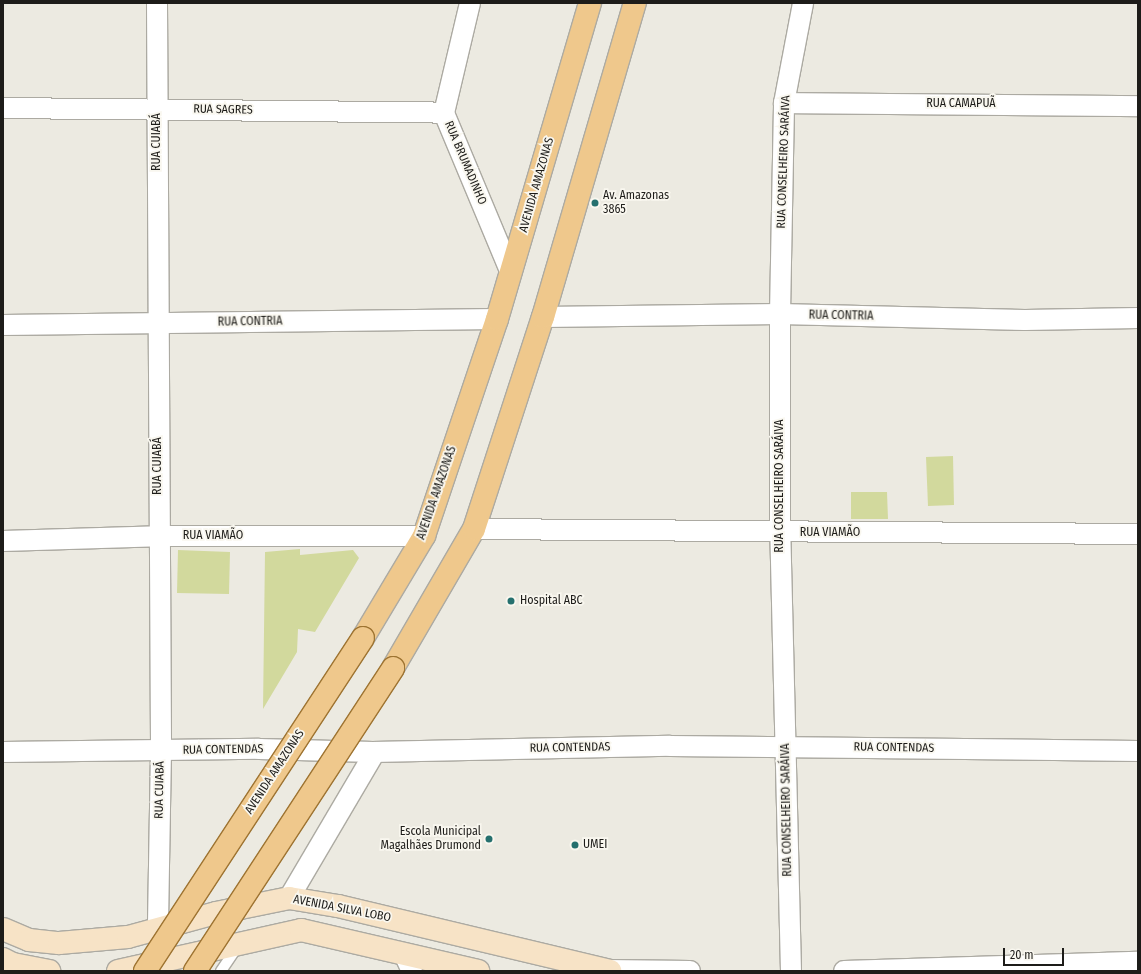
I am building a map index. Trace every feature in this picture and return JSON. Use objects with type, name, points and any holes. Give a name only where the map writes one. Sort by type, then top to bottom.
[{"type":"main road","name":"AVENIDA AMAZONAS","points":[[145,971],[363,638],[424,536],[497,319],[590,3]]},
{"type":"main road","points":[[195,971],[393,668],[474,529],[543,317],[635,3]]},
{"type":"main road","name":"AVENIDA SILVA LOBO","points":[[3,929],[29,940],[59,943],[128,937],[216,913],[288,898],[338,906],[608,970]]},
{"type":"main road","points":[[118,971],[241,941],[301,930],[408,962],[478,971]]},
{"type":"main road","points":[[3,959],[13,964],[48,971]]},
{"type":"street","name":"RUA CUIABÁ","points":[[157,3],[160,751],[158,930]]},
{"type":"street","name":"RUA BRUMADINHO","points":[[470,3],[444,113],[511,273]]},
{"type":"street","name":"RUA CONSELHEIRO SARÁIVA","points":[[791,971],[780,534],[780,314],[784,103],[804,3]]},
{"type":"street","name":"RUA CAMAPUÃ","points":[[784,103],[1138,106]]},
{"type":"street","name":"RUA SAGRES","points":[[3,108],[444,113]]},
{"type":"street","name":"RUA CONTRIA","points":[[543,317],[780,314],[1025,320],[1138,318]]},
{"type":"street","name":"RUA CONTRIA","points":[[3,325],[497,319]]},
{"type":"street","name":"RUA VIAMÃO","points":[[474,529],[780,534],[1138,534]]},
{"type":"street","name":"RUA VIAMÃO","points":[[3,541],[158,536],[424,536]]},
{"type":"street","name":"RUA CONTENDAS","points":[[3,752],[160,751],[259,748],[375,752],[785,746],[1138,751]]},
{"type":"street","points":[[288,898],[375,752]]},
{"type":"street","points":[[844,971],[1138,962]]},
{"type":"street","points":[[608,970],[690,971]]},
{"type":"lane","points":[[221,971],[241,941]]},
{"type":"building","points":[[953,456],[954,505],[928,506],[926,457]]},
{"type":"building","points":[[851,492],[887,492],[888,519],[851,519]]},
{"type":"building","points":[[300,549],[300,555],[353,550],[359,558],[315,632],[298,629],[297,652],[263,709],[265,552]]},
{"type":"building","points":[[178,550],[230,552],[229,594],[177,593]]},
{"type":"place","name":"Av. Amazonas 3865","points":[[595,203]]},
{"type":"place","name":"Hospital ABC","points":[[511,601]]},
{"type":"place","name":"Escola Municipal Magalhães Drumond","points":[[489,839]]},
{"type":"place","name":"UMEI","points":[[575,845]]}]
